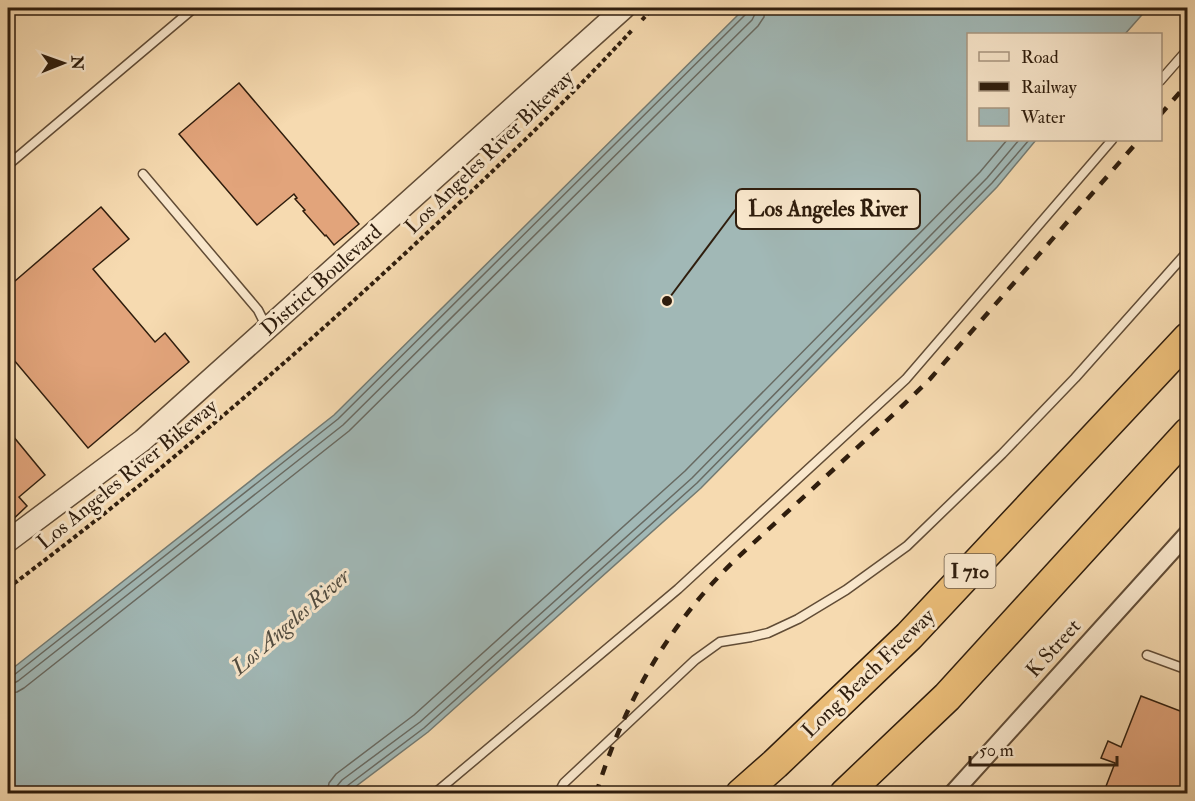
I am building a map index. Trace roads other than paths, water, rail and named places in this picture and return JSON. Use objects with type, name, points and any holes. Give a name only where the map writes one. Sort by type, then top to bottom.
[{"type":"highway","name":"Long Beach Freeway","points":[[741,794],[909,636],[1188,338]]},
{"type":"highway","points":[[845,794],[947,697],[1188,433]]},
{"type":"street","name":"District Boulevard","points":[[8,541],[143,440],[624,8]]},
{"type":"street","name":"K Street","points":[[952,794],[1188,533]]},
{"type":"lane","points":[[8,165],[194,8]]},
{"type":"lane","points":[[1162,80],[1188,49]]},
{"type":"lane","points":[[434,794],[678,589],[906,379],[1111,141]]},
{"type":"lane","points":[[143,174],[258,310],[268,328]]},
{"type":"lane","points":[[558,794],[564,783],[696,660],[720,642],[768,633],[798,620],[846,590],[907,546],[1002,454],[1075,378],[1188,251]]},
{"type":"lane","points":[[1147,655],[1188,670]]},
{"type":"water","name":"Los Angeles River","points":[[745,8],[1148,8],[1126,33],[967,33],[967,141],[1035,141],[997,187],[701,488],[428,732],[347,793],[8,793],[8,672],[334,415]]},
{"type":"railway","points":[[1162,113],[1188,83]]},
{"type":"railway","points":[[596,794],[634,697],[669,639],[711,585],[930,379],[1138,141]]},
{"type":"place","name":"Los Angeles River","points":[[667,301]]}]
